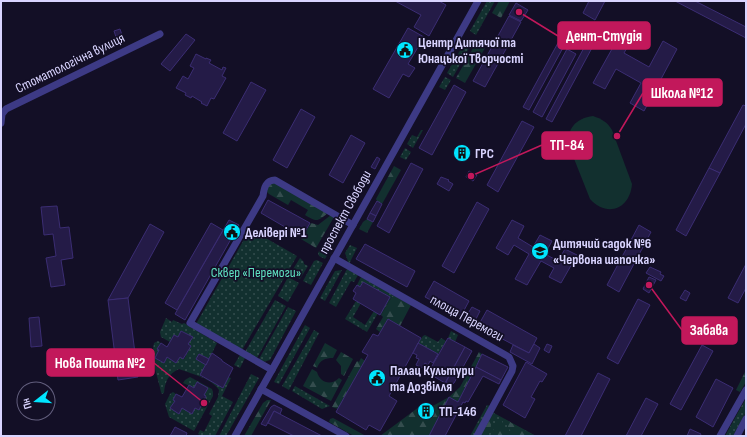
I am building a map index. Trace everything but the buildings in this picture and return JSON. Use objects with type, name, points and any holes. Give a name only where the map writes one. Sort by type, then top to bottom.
[{"type":"street","name":"проспект Свободи","points":[[234,436],[478,1]]},
{"type":"street","name":"Стоматологічна вулиця","points":[[1,123],[2,114],[6,109],[160,34]]},
{"type":"street","points":[[272,370],[190,323],[263,196],[266,185],[270,181],[275,180],[353,225]]},
{"type":"street","name":"площа Перемоги","points":[[334,258],[509,357],[513,366],[512,371],[477,436]]},
{"type":"street","points":[[261,389],[346,436]]},
{"type":"street","points":[[720,436],[746,390]]},
{"type":"street","points":[[737,436],[746,419]]},
{"type":"green space","points":[[487,1],[495,1],[476,35],[470,31]]},
{"type":"green space","points":[[499,1],[510,1],[501,18],[492,13]]},
{"type":"green space","points":[[466,40],[472,43],[453,77],[447,73]]},
{"type":"green space","points":[[476,43],[485,48],[465,83],[456,78]]},
{"type":"green space","points":[[445,77],[451,80],[445,90],[439,87]]},
{"type":"green space","points":[[593,116],[604,121],[612,130],[632,184],[627,200],[617,208],[603,208],[590,199],[569,146],[569,134],[574,125],[582,119]]},
{"type":"green space","points":[[421,130],[423,130],[413,148],[407,144],[412,135],[417,137]]},
{"type":"green space","points":[[405,148],[411,152],[406,160],[400,157]]},
{"type":"green space","points":[[394,166],[401,170],[382,204],[376,199]]},
{"type":"green space","points":[[271,183],[275,183],[328,213],[317,220],[305,215],[308,210],[291,200],[288,205],[269,194],[267,192],[268,186]]},
{"type":"green space","points":[[331,215],[334,217],[316,248],[301,239],[311,223],[318,225]]},
{"type":"green space","points":[[337,219],[342,223],[343,227],[325,259],[319,256],[318,253]]},
{"type":"green space","points":[[367,219],[373,222],[367,233],[359,229],[363,222]]},
{"type":"green space","name":"Сквер «Перемоги»","points":[[250,229],[297,256],[242,350],[196,324]]},
{"type":"green space","points":[[350,245],[357,248],[349,264],[345,253]]},
{"type":"green space","points":[[300,258],[304,264],[308,266],[300,279],[290,274]]},
{"type":"green space","points":[[317,260],[323,263],[311,285],[303,281],[314,261]]},
{"type":"green space","points":[[347,269],[358,275],[354,282],[351,281],[336,307],[329,303]]},
{"type":"green space","points":[[342,270],[325,301],[320,298],[335,271]]},
{"type":"green space","points":[[288,277],[299,283],[288,302],[278,296]]},
{"type":"green space","points":[[361,277],[393,295],[381,315],[390,297],[363,282],[360,287],[357,285]]},
{"type":"green space","points":[[393,295],[411,305],[400,326],[388,319],[380,332],[376,329],[383,317],[381,315]]},
{"type":"green space","points":[[275,300],[286,306],[257,358],[245,352]]},
{"type":"green space","points":[[356,301],[361,303],[353,317],[365,325],[374,311],[378,313],[367,332],[345,319]]},
{"type":"green space","points":[[288,307],[296,311],[270,360],[263,362],[259,359]]},
{"type":"green space","points":[[166,318],[172,322],[173,320],[182,324],[184,323],[217,343],[209,359],[199,354],[196,359],[206,365],[200,376],[223,387],[228,377],[231,378],[222,396],[233,402],[215,436],[202,436],[198,434],[200,430],[204,432],[212,416],[209,414],[218,397],[219,390],[216,386],[201,377],[179,369],[172,373],[166,382],[164,393],[162,394],[161,392],[153,355],[154,343],[158,341],[161,343],[157,349],[159,350],[155,358],[164,363],[167,357],[176,363],[180,357],[184,359],[191,346],[188,344],[192,337],[182,331],[178,337],[174,335],[170,342],[161,337],[160,332]]},
{"type":"green space","points":[[305,325],[310,328],[279,384],[274,382]]},
{"type":"green space","points":[[314,330],[319,333],[289,390],[282,386]]},
{"type":"green space","points":[[451,331],[458,335],[455,342],[448,338]]},
{"type":"green space","points":[[425,335],[438,342],[441,338],[446,341],[438,354],[418,343]]},
{"type":"green space","points":[[325,343],[337,350],[333,358],[323,360],[317,368],[313,366]]},
{"type":"green space","points":[[341,352],[353,359],[344,376],[341,374],[341,366],[336,360]]},
{"type":"green space","points":[[479,352],[482,354],[458,402],[450,398],[429,436],[380,436],[419,407],[425,417],[432,413],[429,408],[449,397],[460,387]]},
{"type":"green space","points":[[240,355],[245,358],[240,368],[234,365]]},
{"type":"green space","points":[[361,358],[365,361],[338,409],[332,407],[357,361],[359,362]]},
{"type":"green space","points":[[312,369],[317,372],[318,376],[323,381],[329,383],[339,378],[342,380],[331,401],[303,386]]},
{"type":"green space","points":[[746,370],[746,382],[740,392],[736,390]]},
{"type":"green space","points":[[251,374],[259,378],[226,436],[219,436]]},
{"type":"green space","points":[[190,377],[212,389],[213,392],[213,396],[194,431],[169,417],[165,404],[170,394],[173,392],[176,394],[173,400],[175,401],[171,409],[179,413],[182,408],[195,408],[199,410],[206,397],[204,395],[208,388],[197,382],[194,388],[183,383]]},
{"type":"green space","points":[[295,386],[330,406],[322,409],[292,391]]},
{"type":"green space","points":[[746,398],[746,412],[733,436],[725,436]]},
{"type":"green space","points":[[267,400],[271,400],[251,436],[244,436],[263,403]]},
{"type":"green space","points":[[487,405],[490,406],[474,436],[470,436]]},
{"type":"green space","points":[[492,412],[536,436],[479,436]]},
{"type":"green space","points":[[492,412],[496,415],[485,436],[479,436]]},
{"type":"green space","points":[[500,417],[509,436],[490,436]]},
{"type":"green space","points":[[333,418],[366,436],[354,436],[329,422],[330,419]]},
{"type":"green space","points":[[504,419],[536,436],[513,436]]},
{"type":"place","name":"Дент-Студія","points":[[519,12]]},
{"type":"place","name":"Центр Дитячої та Юнацької Творчості","points":[[405,50]]},
{"type":"place","name":"Школа №12","points":[[617,136]]},
{"type":"place","name":"ГРС","points":[[462,153]]},
{"type":"place","name":"ТП-84","points":[[471,176]]},
{"type":"place","name":"Делівері №1","points":[[232,232]]},
{"type":"place","name":"Дитячий садок №6 «Червона шапочка»","points":[[540,251]]},
{"type":"place","name":"Забава","points":[[649,285]]},
{"type":"place","name":"Палац Культури та Дозвілля","points":[[377,378]]},
{"type":"place","name":"Нова Пошта №2","points":[[204,403]]},
{"type":"place","name":"ТП-146","points":[[426,411]]}]
